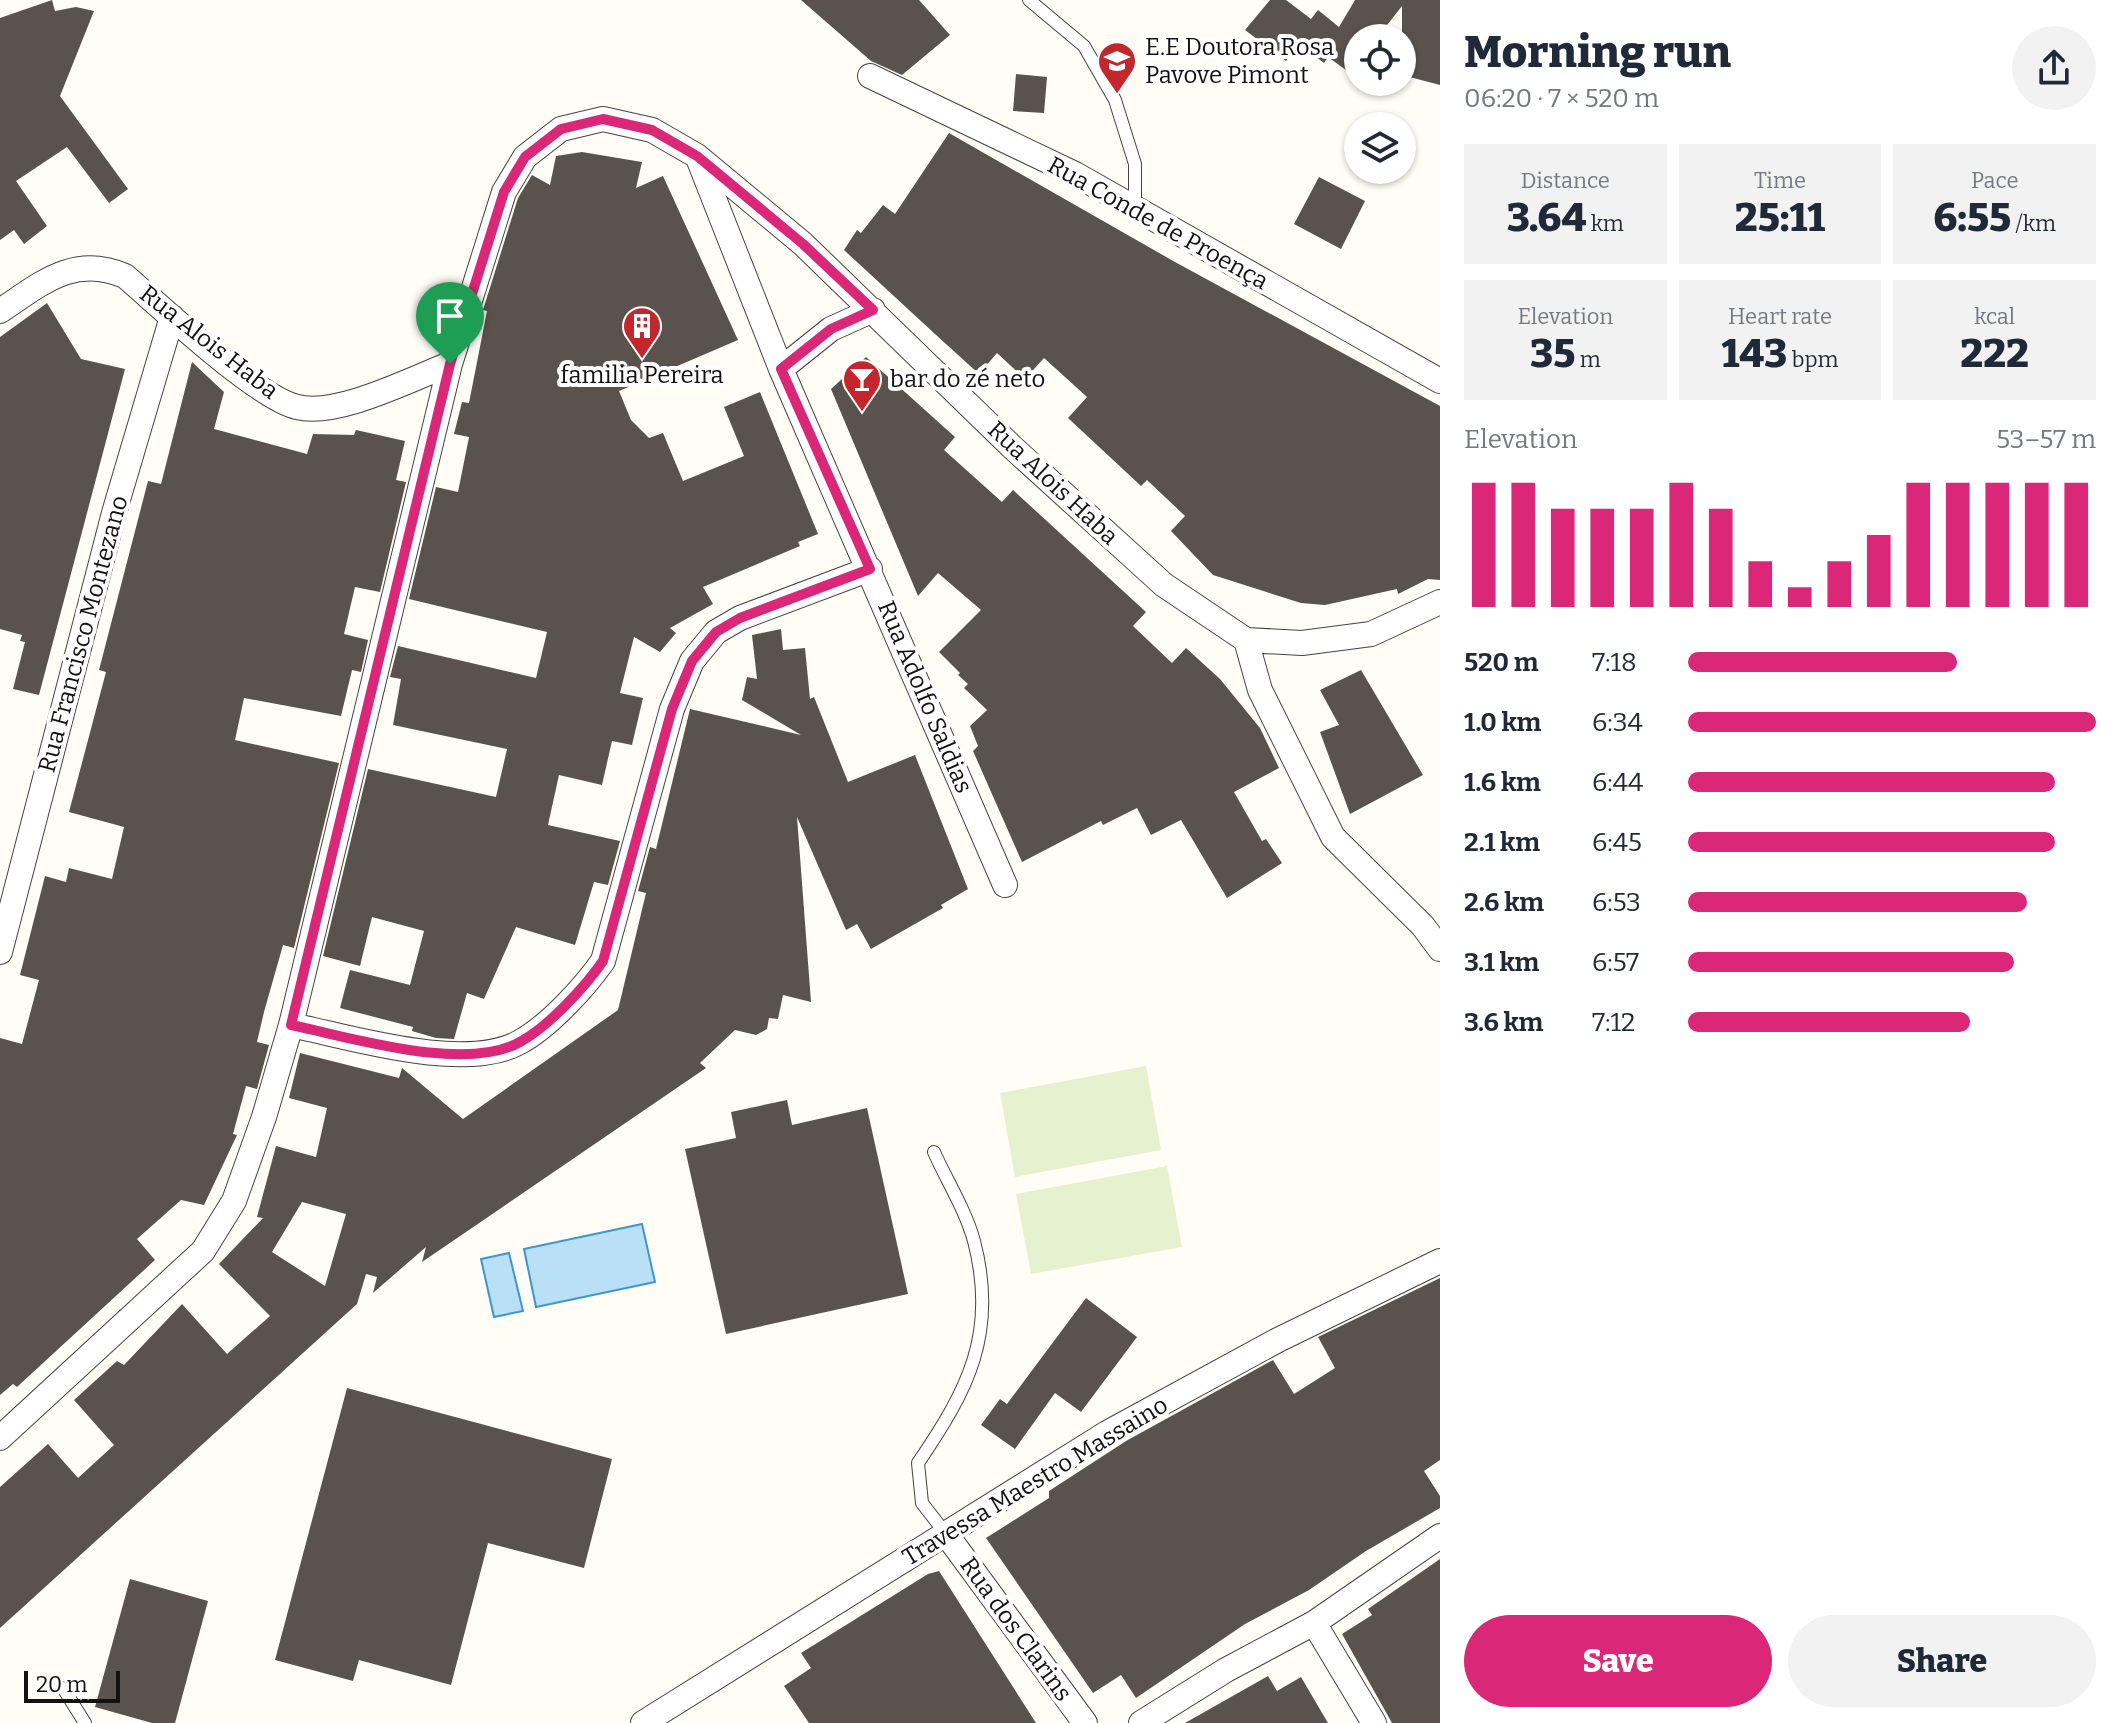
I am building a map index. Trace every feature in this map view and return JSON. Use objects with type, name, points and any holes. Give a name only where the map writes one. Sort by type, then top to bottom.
[{"type":"street","name":"Rua Conde de Proença","points":[[870,76],[1075,174],[1440,381]]},
{"type":"street","name":"Rua Alois Haba","points":[[0,311],[70,270],[103,266],[125,276],[267,392],[297,407],[335,406],[450,364],[504,192],[525,157],[561,129],[603,119],[652,130],[697,156],[803,244],[1012,447],[1164,585],[1246,640]]},
{"type":"street","name":"Rua Adolfo Saldias","points":[[697,156],[781,369],[1005,885]]},
{"type":"street","points":[[781,369],[831,329],[873,310]]},
{"type":"street","name":"Rua Francisco Montezano","points":[[0,952],[114,513],[172,317]]},
{"type":"street","points":[[0,1438],[203,1251],[234,1201],[264,1117],[291,1025],[450,364]]},
{"type":"street","points":[[291,1025],[434,1054],[479,1053],[519,1043],[584,988],[603,961],[672,709],[692,661],[716,632],[740,618],[870,569]]},
{"type":"street","points":[[1440,602],[1371,634],[1302,643],[1246,640],[1260,690],[1333,837],[1423,926],[1440,949]]},
{"type":"street","name":"Travessa Maestro Massaino","points":[[643,1723],[1107,1433],[1278,1340],[1440,1261]]},
{"type":"street","name":"Rua dos Clarins","points":[[946,1534],[1085,1723]]},
{"type":"street","points":[[1141,1723],[1226,1670],[1314,1623],[1440,1536]]},
{"type":"street","points":[[1314,1623],[1374,1723]]},
{"type":"lane","points":[[1029,0],[1084,46],[1115,100],[1135,164],[1135,208]]},
{"type":"lane","points":[[934,1152],[974,1240],[984,1311],[972,1371],[946,1422],[918,1463],[922,1503],[946,1534]]},
{"type":"lane","points":[[63,1688],[85,1723]]},
{"type":"green space","points":[[1146,1066],[1161,1150],[1015,1177],[1000,1093]]},
{"type":"green space","points":[[1167,1166],[1182,1247],[1031,1274],[1016,1194]]},
{"type":"water","points":[[642,1224],[655,1282],[536,1307],[524,1249]]},
{"type":"water","points":[[509,1253],[523,1311],[494,1317],[481,1259]]},
{"type":"building","points":[[52,0],[55,11],[76,7],[94,11],[60,96],[128,189],[109,203],[67,147],[16,181],[47,226],[24,244],[14,230],[0,240],[0,18]]},
{"type":"building","points":[[801,0],[919,0],[950,35],[902,75],[871,61]]},
{"type":"building","points":[[1270,0],[1286,0],[1311,19],[1318,10],[1339,27],[1355,0],[1440,0],[1440,85],[1416,79],[1416,24],[1402,24],[1402,6],[1388,24],[1344,24],[1344,69],[1328,57],[1324,63],[1299,44],[1286,61],[1245,30]]},
{"type":"building","points":[[1016,74],[1047,77],[1044,113],[1013,111]]},
{"type":"building","points":[[949,133],[1175,262],[1440,406],[1440,580],[1428,579],[1398,594],[1397,589],[1325,605],[1301,603],[1213,575],[1171,531],[1185,516],[1147,480],[1141,486],[1068,418],[1087,397],[1044,358],[1025,379],[997,353],[979,374],[935,334],[844,250],[857,230],[861,233],[883,205],[895,214]]},
{"type":"building","points":[[582,152],[642,162],[636,188],[663,176],[738,340],[619,391],[631,420],[649,438],[663,433],[683,481],[744,456],[724,407],[760,392],[818,534],[798,542],[800,546],[703,587],[713,604],[670,628],[676,633],[660,652],[634,637],[620,693],[643,698],[632,745],[612,741],[602,785],[559,775],[548,825],[620,841],[608,885],[594,882],[575,945],[516,927],[484,999],[467,993],[454,1039],[436,1038],[412,1031],[413,1027],[340,1008],[350,970],[410,985],[424,931],[372,917],[360,966],[323,956],[368,769],[496,797],[507,749],[393,725],[401,679],[390,677],[398,646],[536,678],[547,632],[409,599],[436,487],[458,492],[469,437],[454,434],[462,402],[469,403],[487,311],[483,310],[518,198],[532,175],[550,185],[556,156]]},
{"type":"building","points":[[1319,177],[1365,201],[1341,249],[1294,224]]},
{"type":"building","points":[[47,303],[81,359],[125,369],[39,695],[13,689],[25,642],[20,641],[22,635],[0,629],[0,337]]},
{"type":"building","points":[[866,357],[955,437],[944,450],[1002,502],[1013,490],[1146,612],[1133,626],[1172,663],[1186,648],[1220,679],[1260,728],[1279,768],[1234,792],[1262,841],[1266,839],[1282,863],[1227,898],[1181,820],[1151,835],[1137,808],[1103,825],[1101,821],[1022,862],[973,751],[978,746],[970,726],[987,710],[964,688],[968,684],[939,652],[981,610],[938,573],[918,596],[831,389]]},
{"type":"building","points":[[192,362],[224,392],[214,429],[307,454],[313,434],[354,435],[356,430],[405,441],[396,480],[406,482],[380,592],[355,587],[344,634],[368,640],[361,672],[352,670],[341,716],[244,698],[235,740],[339,763],[294,948],[283,945],[264,1012],[257,1042],[269,1045],[257,1089],[246,1086],[233,1134],[237,1135],[204,1205],[181,1200],[137,1239],[155,1260],[17,1387],[13,1384],[0,1395],[0,1038],[22,1044],[39,980],[20,975],[45,876],[66,882],[69,868],[112,879],[124,827],[69,812],[106,672],[99,670],[148,481],[161,484]]},
{"type":"building","points":[[781,629],[783,650],[805,648],[810,699],[814,697],[848,782],[915,755],[968,889],[941,905],[943,908],[871,949],[857,924],[846,930],[797,817],[811,1002],[783,995],[778,1019],[769,1018],[767,1029],[756,1035],[735,1030],[700,1063],[706,1068],[422,1262],[426,1247],[373,1293],[377,1277],[366,1274],[357,1304],[0,1628],[0,1487],[48,1444],[78,1478],[114,1445],[74,1400],[117,1361],[124,1365],[182,1304],[227,1354],[270,1316],[219,1264],[263,1218],[257,1217],[276,1146],[316,1157],[327,1108],[289,1098],[300,1053],[399,1078],[402,1068],[463,1119],[618,1010],[646,893],[638,891],[650,847],[656,849],[690,709],[801,735],[742,700],[747,677],[757,679],[752,635]],"holes":[[[302,1202],[346,1214],[325,1286],[272,1252]]]},
{"type":"building","points":[[1361,670],[1423,775],[1350,814],[1320,732],[1339,725],[1320,690]]},
{"type":"building","points":[[787,1100],[792,1125],[867,1108],[908,1294],[726,1334],[685,1149],[736,1138],[731,1112]]},
{"type":"building","points":[[1440,1278],[1440,1460],[1424,1471],[1440,1496],[1440,1508],[1366,1551],[1309,1590],[1245,1624],[1136,1698],[1121,1675],[1093,1693],[986,1538],[1049,1498],[1049,1491],[1126,1441],[1273,1360],[1294,1394],[1335,1368],[1318,1337]]},
{"type":"building","points":[[1086,1298],[1137,1337],[1081,1412],[1055,1393],[1015,1449],[981,1425],[1000,1399],[1007,1404]]},
{"type":"building","points":[[347,1388],[612,1459],[584,1568],[488,1543],[451,1685],[359,1660],[353,1681],[275,1660]]},
{"type":"building","points":[[1440,1559],[1440,1723],[1392,1723],[1342,1634],[1372,1615],[1368,1609]]},
{"type":"building","points":[[939,1571],[1036,1723],[809,1723],[784,1686],[811,1668],[801,1653],[928,1574]]},
{"type":"building","points":[[130,1579],[208,1601],[175,1723],[152,1723],[95,1707]]},
{"type":"building","points":[[1268,1676],[1277,1691],[1301,1677],[1328,1723],[1185,1723]]},
{"type":"place","name":"E.E Doutora Rosa Pavove Pimont","points":[[1117,95]]},
{"type":"place","name":"familia Pereira","points":[[642,360]]},
{"type":"place","name":"bar do zé neto","points":[[862,413]]},
{"type":"route","points":[[603,119],[652,130],[697,156],[803,244],[873,310],[831,329],[781,369],[870,569],[740,618],[716,632],[692,661],[672,709],[628,880],[603,961],[584,988],[519,1043],[479,1053],[434,1054],[291,1025],[450,364],[504,192],[525,157],[561,129],[603,119]]}]
